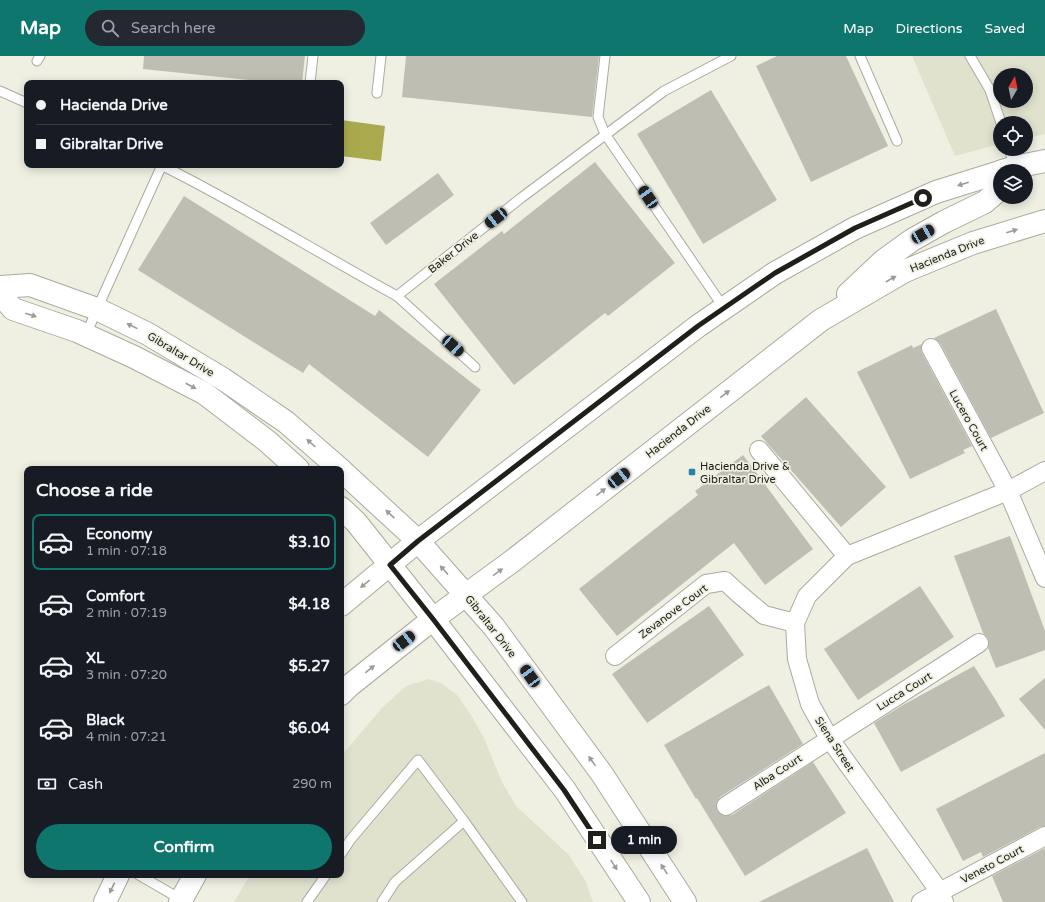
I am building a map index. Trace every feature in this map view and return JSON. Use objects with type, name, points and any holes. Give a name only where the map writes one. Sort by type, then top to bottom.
[{"type":"main road","points":[[1023,164],[1045,161]]},
{"type":"main road","points":[[344,602],[418,541],[698,326],[775,273],[855,228],[936,192],[993,171]]},
{"type":"main road","points":[[821,320],[883,261],[912,240],[985,202],[993,195]]},
{"type":"main road","name":"Hacienda Drive","points":[[344,691],[433,619],[518,557],[821,320],[905,271],[973,243],[1045,221]]},
{"type":"main road","name":"Gibraltar Drive","points":[[0,287],[30,285],[97,308],[148,334],[223,379],[286,422],[336,466]]},
{"type":"main road","name":"Gibraltar Drive","points":[[0,294],[13,309],[86,335],[134,357],[204,393],[267,441],[295,466]]},
{"type":"main road","name":"Gibraltar Drive","points":[[344,474],[418,541],[494,627],[602,774],[685,902]]},
{"type":"main road","points":[[344,511],[356,522],[433,619],[564,790],[638,902]]},
{"type":"main road","points":[[105,902],[117,878]]},
{"type":"main road","points":[[182,901],[194,878]]},
{"type":"street","name":"Lucero Court","points":[[930,348],[1008,491],[1045,578]]},
{"type":"street","points":[[759,450],[847,556]]},
{"type":"street","name":"Siena Street","points":[[942,897],[829,738],[810,704],[797,659],[794,623],[806,596],[847,556],[1008,491],[1045,471]]},
{"type":"street","name":"Zevanove Court","points":[[615,656],[706,584],[725,580],[764,615],[794,623]]},
{"type":"street","name":"Lucca Court","points":[[829,738],[979,643]]},
{"type":"street","name":"Alba Court","points":[[726,806],[829,738]]},
{"type":"street","name":"Veneto Court","points":[[922,902],[942,897],[1045,836]]},
{"type":"lane","points":[[310,80],[313,56]]},
{"type":"lane","points":[[377,93],[381,56]]},
{"type":"lane","points":[[605,56],[598,117],[605,134],[724,308]]},
{"type":"lane","name":"Baker Drive","points":[[397,296],[521,198],[664,90],[730,56]]},
{"type":"lane","points":[[860,56],[896,141]]},
{"type":"lane","points":[[970,56],[990,90],[998,116]]},
{"type":"lane","points":[[0,91],[24,103]]},
{"type":"lane","points":[[86,335],[161,168]]},
{"type":"lane","points":[[168,168],[236,204],[356,274],[397,296],[475,367]]},
{"type":"lane","points":[[344,850],[351,839],[418,760],[522,902]]},
{"type":"lane","points":[[382,902],[395,882],[464,821]]},
{"type":"lane","points":[[144,878],[182,901]]},
{"type":"lane","points":[[307,902],[324,878]]},
{"type":"shaded area","points":[[912,56],[1045,56],[1045,134],[1033,137],[1033,116],[993,116],[993,146],[955,156]]},
{"type":"shaded area","points":[[344,120],[385,126],[381,161],[344,156]]},
{"type":"shaded area","points":[[429,679],[441,683],[457,695],[471,715],[484,738],[501,780],[516,806],[569,855],[586,882],[593,902],[234,902],[248,878],[344,878],[344,752],[382,708],[406,686]]},
{"type":"building","points":[[144,56],[305,56],[302,80],[249,80],[143,69]]},
{"type":"building","points":[[406,56],[599,56],[592,117],[402,97]]},
{"type":"building","points":[[777,56],[846,56],[888,146],[811,182],[756,66]]},
{"type":"building","points":[[711,90],[777,200],[703,244],[637,134]]},
{"type":"building","points":[[595,162],[675,263],[608,316],[605,313],[514,385],[434,284],[502,231],[504,234]]},
{"type":"building","points":[[438,173],[454,195],[386,245],[370,223]]},
{"type":"building","points":[[184,196],[375,316],[379,310],[481,390],[428,457],[309,364],[303,373],[138,270]]},
{"type":"building","points":[[996,309],[1044,413],[991,438],[940,343],[934,338]]},
{"type":"building","points":[[922,344],[922,353],[972,446],[963,450],[965,453],[910,479],[857,372],[912,345],[913,348]]},
{"type":"building","points":[[806,397],[886,487],[841,527],[761,436]]},
{"type":"building","points":[[743,455],[813,549],[765,585],[734,543],[617,636],[579,589],[698,495],[695,491]]},
{"type":"building","points":[[1010,536],[1045,631],[1045,650],[996,668],[988,648],[988,638],[983,633],[954,556]]},
{"type":"building","points":[[920,586],[954,637],[858,700],[824,649]]},
{"type":"building","points":[[709,606],[744,655],[647,723],[612,674]]},
{"type":"building","points":[[974,666],[1005,716],[901,772],[874,723],[903,705]]},
{"type":"building","points":[[1045,678],[1045,730],[1019,699]]},
{"type":"building","points":[[769,685],[803,744],[720,797],[716,806],[717,811],[722,815],[732,815],[813,762],[846,813],[745,876],[664,745]]},
{"type":"building","points":[[1045,753],[1045,826],[1040,827],[983,857],[981,852],[963,861],[936,809]]},
{"type":"building","points":[[867,848],[894,902],[759,902]]},
{"type":"building","points":[[1045,848],[1045,902],[1003,902],[992,876]]},
{"type":"place","name":"Hacienda Drive & Gibraltar Drive","points":[[692,472]]},
{"type":"route","points":[[597,840],[564,790],[390,565],[418,541],[698,326],[724,308],[775,273],[855,228],[923,198]]}]
